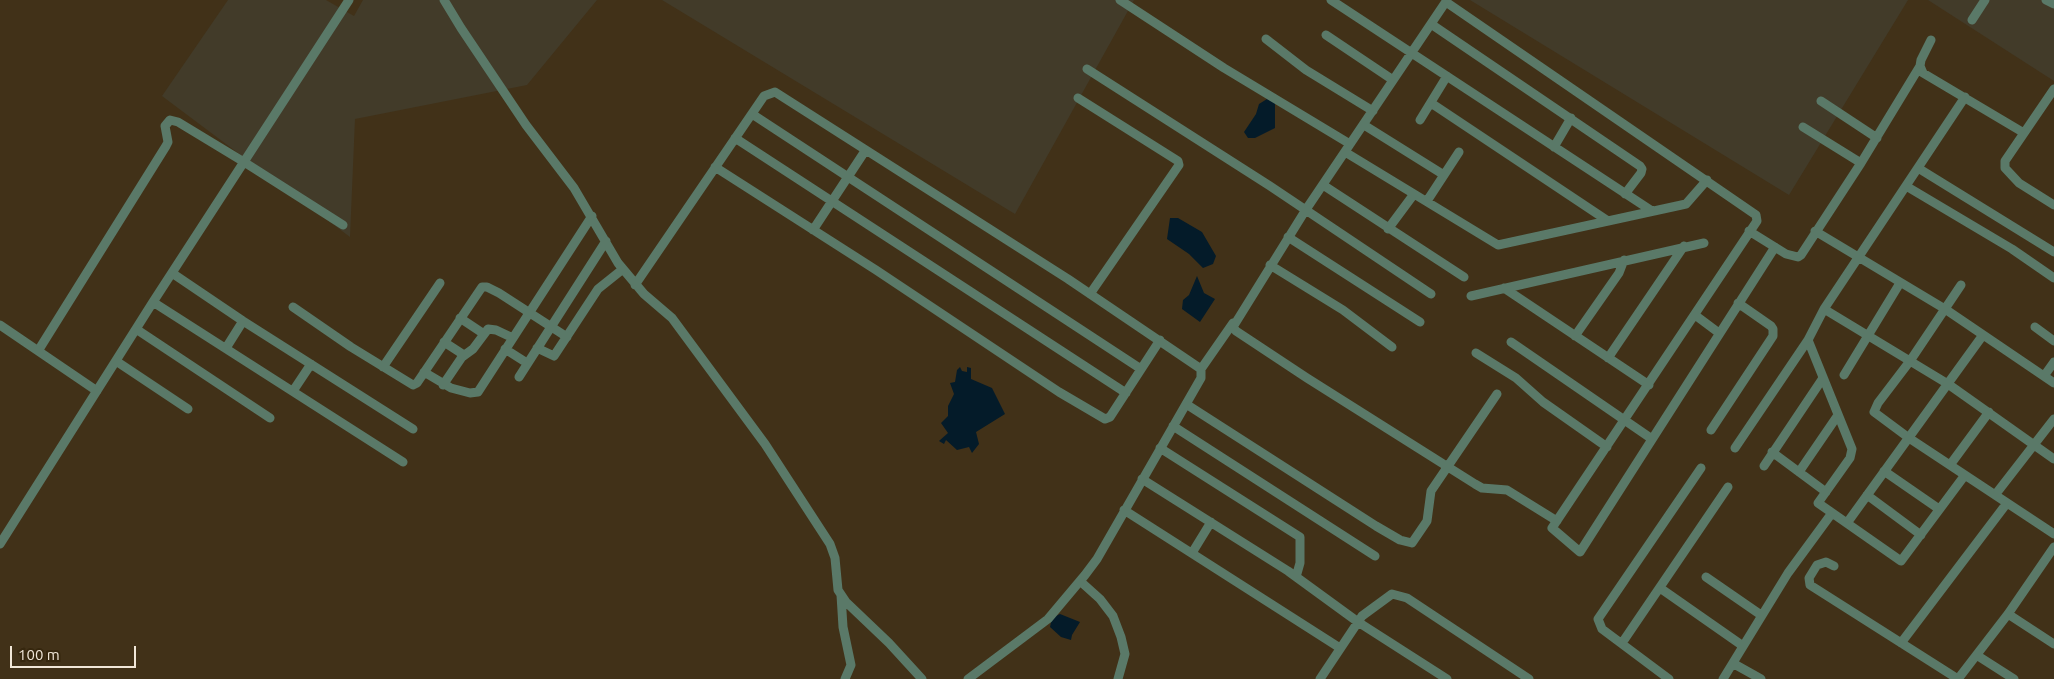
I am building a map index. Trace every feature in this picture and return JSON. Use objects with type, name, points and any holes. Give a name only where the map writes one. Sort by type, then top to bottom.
[{"type":"street","points":[[0,544],[153,302],[349,0]]},
{"type":"street","points":[[444,0],[521,117],[574,188],[623,269],[635,284],[672,318],[765,444],[830,544],[835,558],[837,585],[841,595],[843,627],[851,665],[845,679]]},
{"type":"street","points":[[1120,0],[1348,148],[1414,194],[1498,245],[1686,204],[1707,180]]},
{"type":"street","points":[[1332,0],[1652,211]]},
{"type":"street","points":[[1972,20],[1985,0]]},
{"type":"street","points":[[2046,0],[2054,4]]},
{"type":"street","points":[[968,679],[1048,619],[1097,559],[1202,378],[1201,369],[1233,324],[1305,211],[1447,1],[1756,215],[1757,221],[1552,528],[1580,552],[1775,247]]},
{"type":"street","points":[[1431,24],[1571,118],[1642,169],[1625,194]]},
{"type":"street","points":[[1326,35],[1393,80]]},
{"type":"street","points":[[1266,38],[1306,70],[1373,111]]},
{"type":"street","points":[[1749,231],[1786,254],[1798,257],[1877,138],[1920,66],[1931,40]]},
{"type":"street","points":[[1920,66],[1927,76],[2024,133]]},
{"type":"street","points":[[1087,69],[1246,170],[1432,294]]},
{"type":"street","points":[[1420,120],[1447,76]]},
{"type":"street","points":[[2054,89],[2005,162],[2005,168],[2019,183],[2054,206]]},
{"type":"street","points":[[635,284],[764,96],[775,92],[1090,294],[1201,369]]},
{"type":"street","points":[[1735,448],[1808,340],[1824,309],[1965,97]]},
{"type":"street","points":[[1078,98],[1178,161],[1179,165],[1090,294]]},
{"type":"street","points":[[1821,100],[1877,138]]},
{"type":"street","points":[[1430,103],[1608,222]]},
{"type":"street","points":[[752,114],[1141,369]]},
{"type":"street","points":[[1554,147],[1571,118]]},
{"type":"street","points":[[38,351],[166,146],[168,142],[165,126],[168,122],[174,120],[178,122],[343,225]]},
{"type":"street","points":[[1364,125],[1444,175]]},
{"type":"street","points":[[1803,127],[1861,163]]},
{"type":"street","points":[[735,138],[1126,393]]},
{"type":"street","points":[[813,230],[865,150]]},
{"type":"street","points":[[1427,202],[1459,152]]},
{"type":"street","points":[[715,167],[1059,392],[1105,419],[1110,417],[1160,340]]},
{"type":"street","points":[[1918,168],[2054,252]]},
{"type":"street","points":[[1323,185],[1464,277]]},
{"type":"street","points":[[1906,186],[2012,249],[2054,278]]},
{"type":"street","points":[[1388,229],[1414,194]]},
{"type":"street","points":[[424,372],[443,385],[474,394],[530,313],[592,216]]},
{"type":"street","points":[[1816,230],[1945,309],[2054,383]]},
{"type":"street","points":[[1288,238],[1420,322]]},
{"type":"street","points":[[519,377],[606,241]]},
{"type":"street","points":[[1471,296],[1684,246],[1704,243]]},
{"type":"street","points":[[1608,358],[1684,246]]},
{"type":"street","points":[[1575,336],[1619,273],[1624,260]]},
{"type":"street","points":[[1270,265],[1343,310],[1392,347]]},
{"type":"street","points":[[537,348],[554,356],[598,289],[623,269]]},
{"type":"street","points":[[172,273],[243,321],[413,429]]},
{"type":"street","points":[[383,367],[440,283]]},
{"type":"street","points":[[1844,376],[1900,283]]},
{"type":"street","points":[[1961,285],[1874,412],[1965,476],[2054,534]]},
{"type":"street","points":[[293,307],[413,385],[417,383],[482,287],[487,286],[567,337]]},
{"type":"street","points":[[1504,288],[1648,385]]},
{"type":"street","points":[[153,302],[403,462]]},
{"type":"street","points":[[1711,430],[1773,336],[1771,326],[1738,303]]},
{"type":"street","points":[[1824,309],[1948,384],[2054,459]]},
{"type":"street","points":[[1695,315],[1719,333]]},
{"type":"street","points":[[460,318],[484,334]]},
{"type":"street","points":[[226,348],[243,321]]},
{"type":"street","points":[[1233,324],[1236,332],[1482,488],[1507,490],[1557,521]]},
{"type":"street","points":[[0,325],[97,391]]},
{"type":"street","points":[[2035,327],[2054,341]]},
{"type":"street","points":[[136,329],[270,418]]},
{"type":"street","points":[[443,385],[464,355],[491,329],[512,338]]},
{"type":"street","points":[[1847,523],[1983,335]]},
{"type":"street","points":[[1808,340],[1852,449],[1850,458],[1818,503],[1901,561],[1965,476]]},
{"type":"street","points":[[444,342],[464,355]]},
{"type":"street","points":[[1511,342],[1529,352],[1624,422],[1652,439]]},
{"type":"street","points":[[506,349],[528,363]]},
{"type":"street","points":[[1476,353],[1516,378],[1543,402],[1607,447]]},
{"type":"street","points":[[116,361],[188,408]]},
{"type":"street","points":[[2044,376],[2054,362]]},
{"type":"street","points":[[293,392],[311,364]]},
{"type":"street","points":[[1764,466],[1823,378]]},
{"type":"street","points":[[1186,404],[1376,526],[1407,543],[1412,543],[1427,521],[1429,496],[1497,394]]},
{"type":"street","points":[[1950,465],[1988,412]]},
{"type":"street","points":[[1799,472],[1838,415]]},
{"type":"street","points":[[1995,495],[2054,419]]},
{"type":"street","points":[[1173,426],[1375,556]]},
{"type":"street","points":[[1160,448],[1300,536],[1300,563],[1296,577]]},
{"type":"street","points":[[1772,452],[1826,492]]},
{"type":"street","points":[[1669,679],[1602,629],[1598,620],[1701,468]]},
{"type":"street","points":[[1884,471],[1939,509]]},
{"type":"street","points":[[1142,479],[1296,577],[1358,622],[1447,679]]},
{"type":"street","points":[[1622,643],[1728,487]]},
{"type":"street","points":[[1867,495],[1921,535]]},
{"type":"street","points":[[1901,643],[2007,503]]},
{"type":"street","points":[[1124,510],[1340,648]]},
{"type":"street","points":[[1723,679],[1761,615],[1832,513]]},
{"type":"street","points":[[1192,553],[1211,522]]},
{"type":"street","points":[[1834,566],[1826,562],[1817,565],[1809,578],[1810,586],[1961,678],[2054,547]]},
{"type":"street","points":[[1706,577],[1761,615]]},
{"type":"street","points":[[1080,581],[1100,598],[1113,616],[1125,654],[1118,679]]},
{"type":"street","points":[[1660,588],[1743,646]]},
{"type":"street","points":[[1322,678],[1358,622],[1384,598],[1392,594],[1401,595],[1451,626],[1529,679]]},
{"type":"street","points":[[841,595],[922,679]]},
{"type":"street","points":[[2008,614],[2054,644]]},
{"type":"street","points":[[1978,656],[2014,679]]},
{"type":"street","points":[[1731,666],[1739,665],[1761,679]]},
{"type":"shaded area","points":[[228,0],[326,0],[354,16],[363,0],[597,0],[527,85],[355,119],[350,237],[162,96]]},
{"type":"shaded area","points":[[662,0],[1134,0],[1015,214]]},
{"type":"shaded area","points":[[1470,0],[1908,0],[1789,195]]},
{"type":"shaded area","points":[[1928,0],[2054,0],[2054,81]]},
{"type":"water","points":[[1267,99],[1275,103],[1275,128],[1255,138],[1248,138],[1244,132],[1256,114],[1259,104]]},
{"type":"water","points":[[1170,218],[1178,218],[1202,232],[1216,256],[1213,264],[1203,268],[1189,254],[1167,239]]},
{"type":"water","points":[[1197,276],[1204,293],[1215,299],[1200,322],[1182,309],[1183,300],[1189,295]]},
{"type":"water","points":[[960,367],[962,371],[967,372],[967,367],[971,368],[971,379],[992,388],[1005,414],[976,432],[979,444],[972,453],[969,447],[957,450],[946,440],[944,444],[939,441],[948,433],[941,423],[948,416],[948,406],[954,394],[950,383],[955,382],[957,370]]},
{"type":"water","points":[[1060,614],[1080,622],[1071,640],[1061,637],[1050,627],[1052,618]]}]
